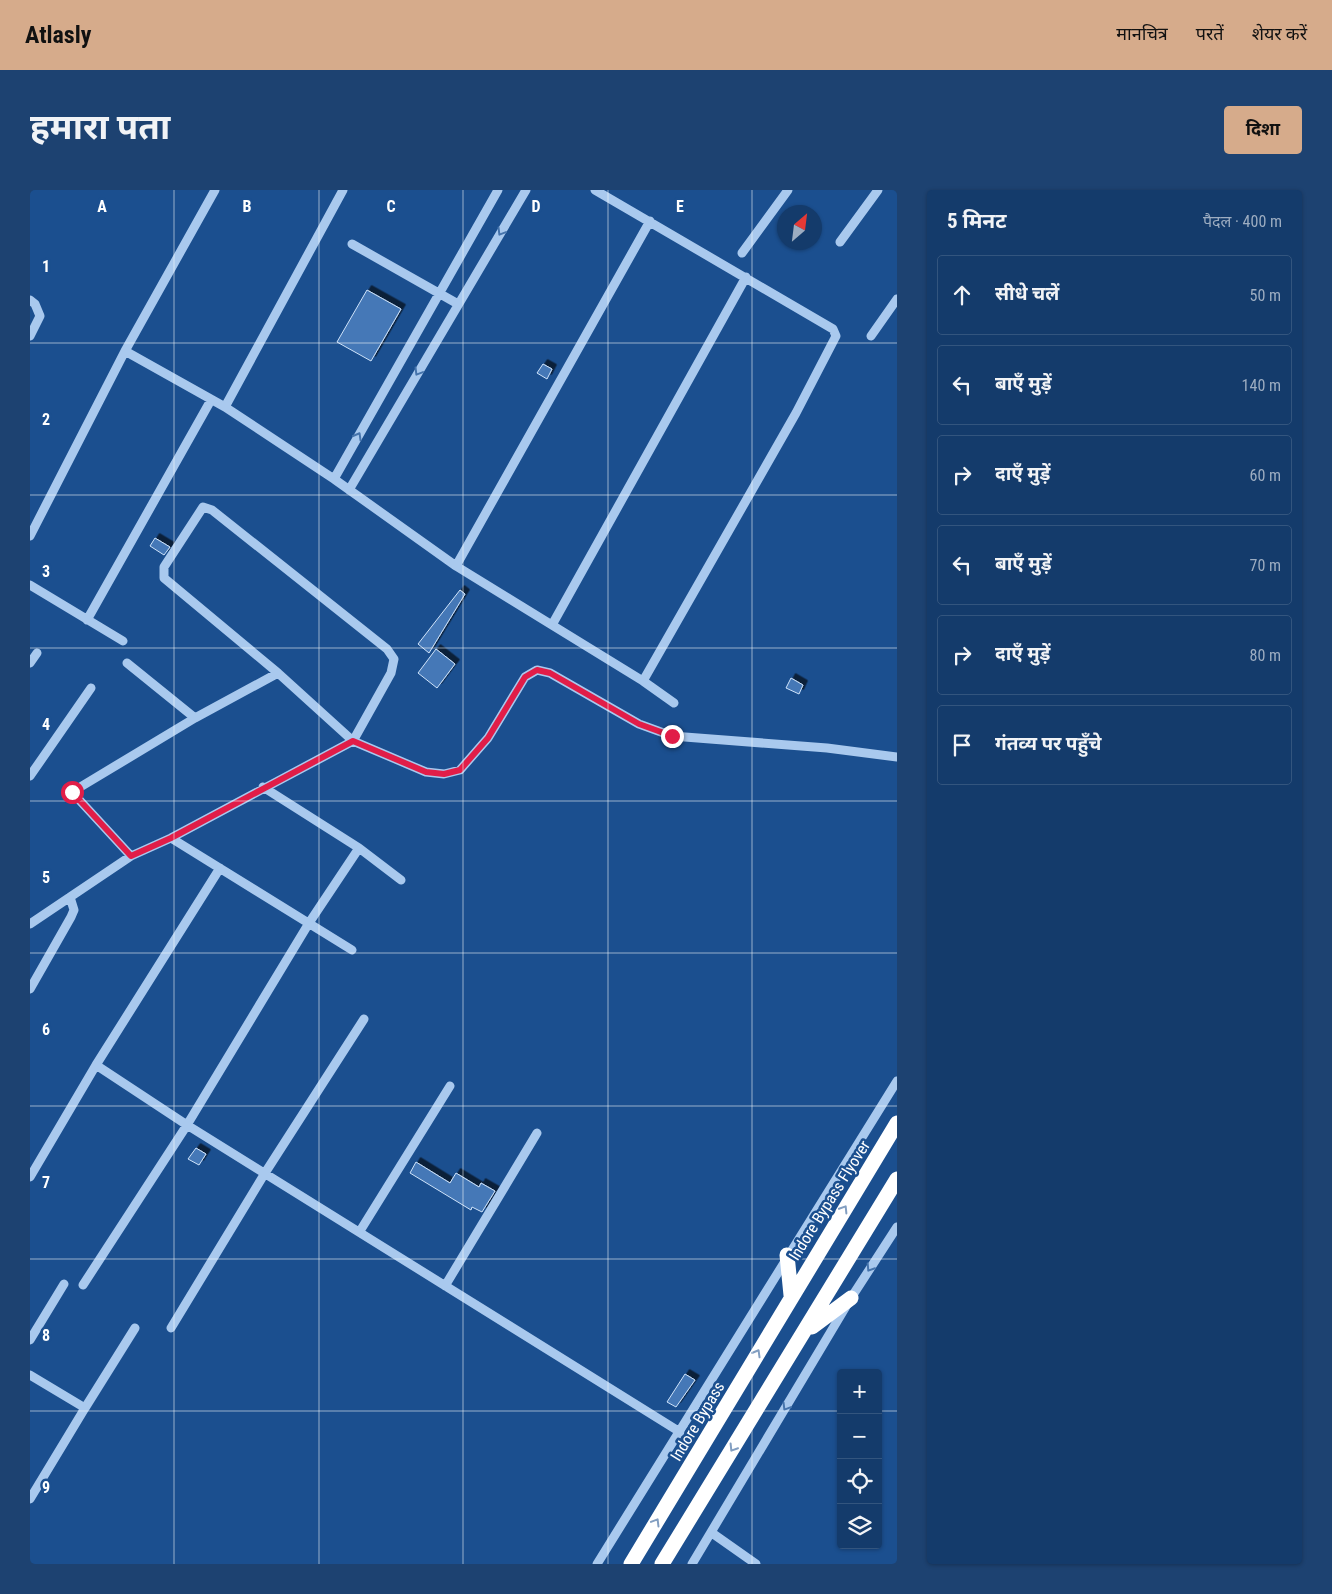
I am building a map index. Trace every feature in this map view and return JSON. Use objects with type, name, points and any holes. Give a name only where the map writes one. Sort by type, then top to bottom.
[{"type":"highway","name":"Indore Bypass Flyover","points":[[791,1295],[897,1123]]},
{"type":"highway","points":[[662,1564],[897,1179]]},
{"type":"highway","points":[[787,1255],[791,1295]]},
{"type":"highway","name":"Indore Bypass","points":[[631,1564],[791,1295]]},
{"type":"highway","points":[[805,1332],[851,1298]]},
{"type":"street","points":[[30,536],[125,352],[215,190]]},
{"type":"street","points":[[225,406],[343,190]]},
{"type":"street","points":[[334,479],[498,190]]},
{"type":"street","points":[[349,490],[526,190]]},
{"type":"street","points":[[595,190],[650,220],[833,329],[836,340],[643,681]]},
{"type":"street","points":[[742,253],[788,190]]},
{"type":"street","points":[[840,242],[878,190]]},
{"type":"street","points":[[456,566],[650,220]]},
{"type":"street","points":[[352,244],[458,304]]},
{"type":"street","points":[[552,625],[746,277]]},
{"type":"street","points":[[870,336],[897,299]]},
{"type":"street","points":[[30,300],[35,304],[40,316],[30,336]]},
{"type":"street","points":[[125,352],[225,406],[334,479],[456,566],[643,681],[674,703]]},
{"type":"street","points":[[87,620],[211,400]]},
{"type":"street","points":[[30,924],[131,856],[171,838],[263,787],[353,741],[391,673],[394,659],[387,649],[212,510],[203,507],[164,567],[164,578],[278,673],[353,741],[426,772],[444,774],[460,770],[488,738],[525,677],[537,670],[550,673],[639,724],[672,736],[694,740],[827,748],[897,757]]},
{"type":"street","points":[[30,585],[123,641]]},
{"type":"street","points":[[30,663],[37,653]]},
{"type":"street","points":[[127,663],[195,718]]},
{"type":"street","points":[[131,856],[72,792],[195,718],[278,673]]},
{"type":"street","points":[[30,776],[91,688]]},
{"type":"street","points":[[263,787],[360,848],[401,880]]},
{"type":"street","points":[[171,838],[352,950]]},
{"type":"street","points":[[84,1285],[187,1125],[309,923],[360,848]]},
{"type":"street","points":[[30,1177],[96,1065],[220,868]]},
{"type":"street","points":[[30,989],[71,917],[74,910],[70,897]]},
{"type":"street","points":[[171,1328],[265,1173],[364,1019]]},
{"type":"street","points":[[96,1065],[187,1125],[680,1432]]},
{"type":"street","points":[[597,1564],[680,1432],[787,1255],[897,1081]]},
{"type":"street","points":[[360,1232],[450,1086]]},
{"type":"street","points":[[445,1286],[537,1132]]},
{"type":"street","points":[[692,1564],[851,1298],[897,1227]]},
{"type":"street","points":[[30,1340],[64,1284]]},
{"type":"street","points":[[30,1499],[135,1328]]},
{"type":"street","points":[[30,1375],[85,1408]]},
{"type":"street","points":[[712,1533],[756,1564]]},
{"type":"building","points":[[367,290],[401,309],[371,361],[337,342]]},
{"type":"building","points":[[543,364],[552,369],[547,379],[537,373]]},
{"type":"building","points":[[155,538],[170,547],[164,555],[150,546]]},
{"type":"building","points":[[460,590],[465,594],[429,653],[418,644]]},
{"type":"building","points":[[436,649],[455,664],[437,688],[418,673]]},
{"type":"building","points":[[791,678],[803,685],[799,694],[786,688]]},
{"type":"building","points":[[196,1148],[206,1154],[199,1165],[188,1159]]},
{"type":"building","points":[[416,1162],[450,1183],[456,1173],[479,1187],[481,1183],[495,1191],[482,1212],[472,1207],[471,1210],[410,1173]]},
{"type":"building","points":[[685,1374],[695,1380],[676,1407],[667,1402]]},
{"type":"route","points":[[72,792],[131,856],[171,838],[263,787],[353,741],[426,772],[444,774],[460,770],[488,738],[525,677],[537,670],[550,673],[639,724],[672,736]]}]
